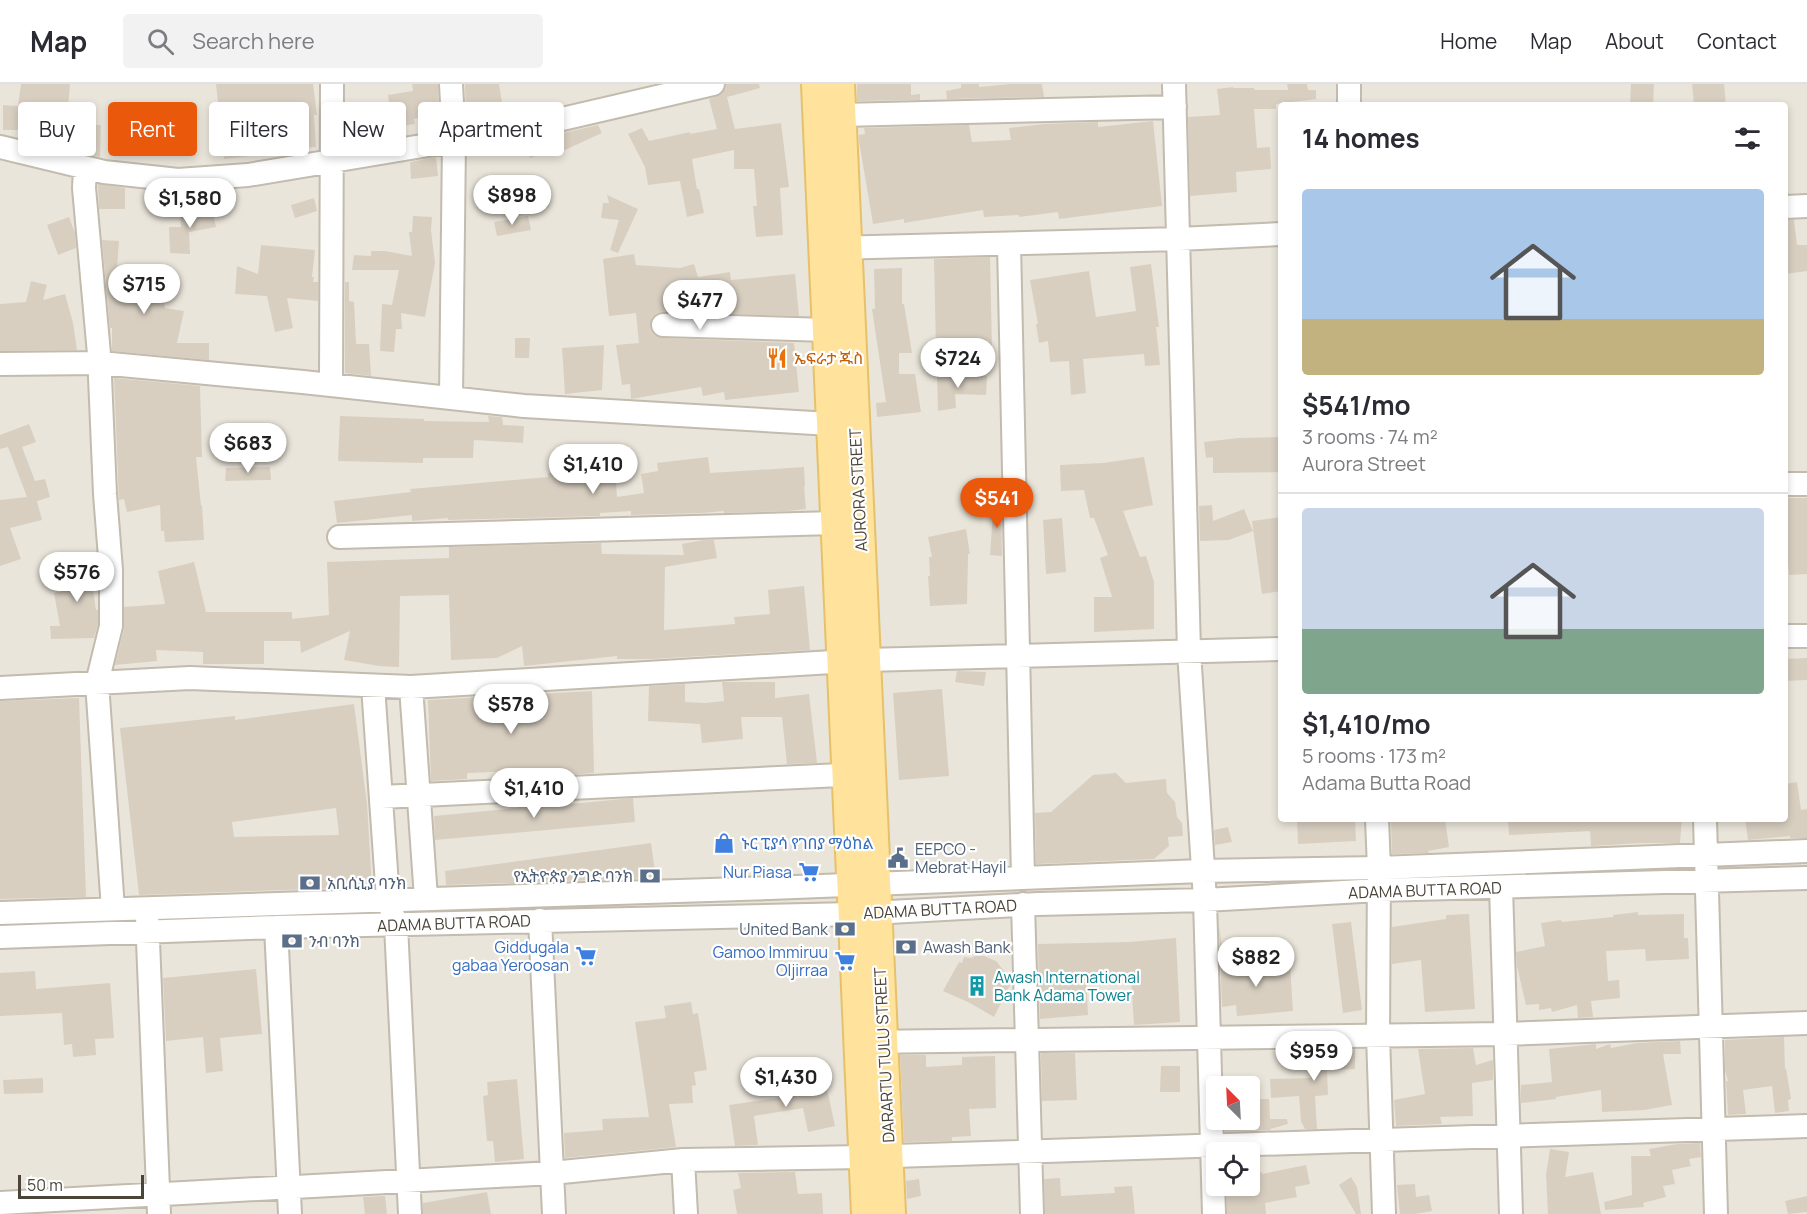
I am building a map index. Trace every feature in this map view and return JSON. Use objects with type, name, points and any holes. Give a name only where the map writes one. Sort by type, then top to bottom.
[{"type":"main road","name":"AURORA STREET","points":[[816,84],[835,248],[859,775],[867,898]]},
{"type":"main road","name":"AURORA STREET","points":[[835,248],[841,115],[840,84]]},
{"type":"main road","name":"DARARTU TULU STREET","points":[[867,898],[876,1156],[891,1214]]},
{"type":"main road","name":"DARARTU TULU STREET","points":[[866,1214],[876,1156]]},
{"type":"street","points":[[331,385],[332,84]]},
{"type":"street","points":[[451,84],[452,102]]},
{"type":"street","points":[[564,119],[714,84]]},
{"type":"street","points":[[1174,84],[1189,651],[1205,900],[1212,1142]]},
{"type":"street","points":[[1349,84],[1350,102]]},
{"type":"street","points":[[841,115],[1175,107]]},
{"type":"street","points":[[0,147],[104,172],[178,180],[248,176],[418,147]]},
{"type":"street","points":[[451,398],[454,156]]},
{"type":"street","points":[[85,168],[84,188],[100,363],[105,494],[111,570],[111,626],[96,683],[113,909]]},
{"type":"street","points":[[1788,207],[1807,206]]},
{"type":"street","points":[[835,248],[1278,234]]},
{"type":"street","points":[[1009,244],[1023,878]]},
{"type":"street","points":[[663,325],[839,329]]},
{"type":"street","points":[[0,364],[100,363],[524,406],[843,424]]},
{"type":"street","points":[[1788,484],[1807,484]]},
{"type":"street","points":[[339,537],[848,521]]},
{"type":"street","points":[[1788,636],[1807,636]]},
{"type":"street","points":[[0,688],[190,678],[411,687],[854,660],[1278,649]]},
{"type":"street","points":[[373,686],[388,899],[396,925],[410,1214]]},
{"type":"street","points":[[411,687],[426,898]]},
{"type":"street","points":[[381,797],[859,775]]},
{"type":"street","points":[[1377,822],[1378,1036],[1384,1214]]},
{"type":"street","points":[[1705,822],[1716,1214]]},
{"type":"street","name":"ADAMA BUTTA ROAD","points":[[0,913],[758,888],[867,898],[1023,904],[1205,900],[1379,879],[1706,855],[1807,851]]},
{"type":"street","name":"ADAMA BUTTA ROAD","points":[[0,937],[540,920],[867,898],[1023,878],[1202,871],[1501,887],[1807,878]]},
{"type":"street","points":[[1501,887],[1511,1214]]},
{"type":"street","points":[[1023,904],[1032,1214]]},
{"type":"street","points":[[146,908],[158,1204]]},
{"type":"street","points":[[540,920],[554,1214]]},
{"type":"street","points":[[276,927],[290,1214]]},
{"type":"street","points":[[871,1042],[1505,1034],[1807,1023]]},
{"type":"street","points":[[1260,1144],[1807,1126]]},
{"type":"street","points":[[0,1203],[158,1204],[289,1187],[552,1173],[683,1160],[1206,1145]]},
{"type":"street","points":[[683,1160],[686,1214]]},
{"type":"street","points":[[1213,1196],[1214,1214]]},
{"type":"shaded area","points":[[0,84],[1807,84],[1807,1214],[0,1214]]},
{"type":"building","points":[[21,84],[70,84],[68,102],[19,102]]},
{"type":"building","points":[[216,84],[313,84],[317,115],[314,115],[316,147],[309,147],[309,102],[218,102]]},
{"type":"building","points":[[412,84],[438,84],[439,102],[418,102],[418,118],[414,119],[415,124],[406,125],[406,102],[389,102],[388,95],[413,91]]},
{"type":"building","points":[[465,84],[499,84],[502,102],[466,102]]},
{"type":"building","points":[[726,84],[759,84],[760,88],[727,97],[735,129],[781,123],[789,187],[780,188],[783,235],[756,237],[753,206],[757,206],[754,169],[734,169],[734,150],[692,159],[704,213],[687,217],[680,181],[648,185],[645,167],[628,134],[642,128],[649,141],[717,129],[709,99],[722,94]]},
{"type":"building","points":[[857,84],[911,84],[911,95],[920,94],[920,100],[857,101]]},
{"type":"building","points":[[961,84],[979,84],[979,87],[1042,84],[1044,97],[947,99],[946,91],[961,88]]},
{"type":"building","points":[[1287,84],[1307,84],[1308,90],[1316,90],[1316,99],[1278,102],[1276,109],[1254,109],[1257,148],[1270,147],[1271,169],[1236,172],[1237,192],[1190,196],[1188,117],[1220,115],[1217,89],[1233,87],[1254,88],[1254,90],[1288,90]]},
{"type":"building","points":[[1631,84],[1654,84],[1653,102],[1630,102]]},
{"type":"building","points":[[1692,84],[1724,84],[1726,102],[1694,102]]},
{"type":"building","points":[[3,105],[18,106],[18,130],[3,130]]},
{"type":"building","points":[[1153,121],[1162,206],[1059,219],[1058,212],[1019,217],[1019,215],[984,217],[983,210],[904,223],[904,219],[873,224],[859,141],[859,135],[865,134],[864,128],[969,125],[972,142],[1011,140],[1009,128],[1098,122],[1098,127]]},
{"type":"building","points":[[96,125],[101,125],[100,157],[96,156]]},
{"type":"building","points":[[598,125],[602,133],[564,150],[564,133]]},
{"type":"building","points":[[224,156],[251,156],[224,159]]},
{"type":"building","points":[[436,157],[438,176],[411,179],[410,162]]},
{"type":"building","points":[[544,183],[549,207],[533,210],[528,186]]},
{"type":"building","points":[[98,184],[125,188],[125,209],[99,209]]},
{"type":"building","points":[[607,195],[638,209],[618,253],[610,250],[619,220],[601,218],[603,203],[609,203]]},
{"type":"building","points":[[314,198],[317,211],[295,218],[291,205]]},
{"type":"building","points":[[212,208],[216,227],[189,232],[190,254],[170,253],[169,227],[181,227],[180,213]]},
{"type":"building","points":[[413,216],[432,217],[431,230],[435,263],[425,317],[401,313],[402,329],[396,329],[394,352],[380,351],[382,304],[392,305],[399,270],[352,270],[354,255],[371,256],[371,251],[385,251],[412,256],[409,232],[412,232]]},
{"type":"building","points":[[528,216],[531,230],[497,236],[494,222]]},
{"type":"building","points":[[69,217],[75,233],[76,248],[58,255],[47,225]]},
{"type":"building","points":[[1788,220],[1794,220],[1797,245],[1807,245],[1807,271],[1788,274]]},
{"type":"building","points":[[102,240],[119,241],[116,281],[158,273],[165,308],[184,311],[177,343],[209,343],[209,360],[112,351],[112,328],[110,328]]},
{"type":"building","points":[[261,245],[315,250],[312,277],[314,277],[313,282],[318,282],[318,301],[287,298],[293,328],[275,332],[267,296],[235,294],[237,266],[258,274]]},
{"type":"building","points":[[634,254],[636,265],[680,268],[694,264],[698,277],[730,272],[731,280],[795,274],[799,316],[663,312],[652,317],[650,325],[655,336],[663,338],[794,343],[799,392],[725,400],[724,392],[703,396],[701,387],[631,399],[630,384],[622,385],[616,345],[639,343],[636,313],[609,316],[603,259]]},
{"type":"building","points":[[990,257],[992,351],[936,352],[934,259]]},
{"type":"building","points":[[1151,264],[1159,327],[1156,327],[1160,365],[1145,366],[1144,354],[1083,359],[1086,393],[1071,395],[1069,361],[1050,362],[1048,341],[1039,343],[1030,280],[1089,271],[1096,317],[1136,311],[1130,267]]},
{"type":"building","points":[[902,268],[902,304],[904,304],[912,353],[899,353],[899,374],[915,374],[921,412],[877,417],[876,403],[886,402],[872,309],[875,309],[874,269]]},
{"type":"building","points":[[31,281],[47,285],[43,300],[65,294],[77,350],[0,351],[0,304],[26,302]]},
{"type":"building","points":[[345,282],[349,282],[349,301],[354,302],[356,344],[369,344],[371,376],[345,373]]},
{"type":"building","points":[[515,338],[530,338],[529,358],[515,358]]},
{"type":"building","points":[[604,345],[602,390],[565,394],[562,348]]},
{"type":"building","points":[[937,375],[987,376],[986,395],[955,394],[956,408],[938,411]]},
{"type":"building","points":[[114,378],[200,386],[202,457],[196,457],[204,540],[165,542],[164,531],[161,531],[160,505],[127,512],[124,499],[119,500]]},
{"type":"building","points":[[340,416],[489,422],[488,416],[502,417],[503,425],[524,426],[523,443],[474,440],[473,458],[423,458],[423,463],[338,461]]},
{"type":"building","points":[[29,424],[36,442],[22,447],[35,481],[45,479],[50,497],[37,501],[42,520],[10,528],[21,559],[0,566],[0,500],[27,497],[8,447],[0,449],[0,435]]},
{"type":"building","points":[[1278,437],[1278,472],[1213,473],[1213,457],[1206,458],[1204,442]]},
{"type":"building","points":[[708,457],[710,473],[804,467],[806,509],[631,515],[631,511],[600,513],[600,516],[448,520],[448,518],[412,521],[412,515],[337,523],[334,501],[411,492],[410,489],[548,477],[548,473],[615,468],[617,497],[644,493],[641,474],[658,471],[657,463]]},
{"type":"building","points":[[1144,457],[1153,505],[1123,511],[1140,557],[1146,556],[1154,582],[1154,629],[1094,632],[1094,597],[1112,597],[1100,558],[1108,555],[1094,518],[1090,518],[1084,490],[1061,491],[1060,465],[1103,463]]},
{"type":"building","points":[[270,467],[271,480],[225,481],[226,468]]},
{"type":"building","points":[[994,498],[1001,498],[1002,556],[990,555]]},
{"type":"building","points":[[1788,498],[1807,498],[1807,574],[1789,575]]},
{"type":"building","points":[[1212,505],[1213,521],[1244,509],[1253,531],[1229,540],[1200,541],[1199,506]]},
{"type":"building","points":[[1278,517],[1278,591],[1262,594],[1252,521]]},
{"type":"building","points":[[1062,518],[1066,572],[1046,574],[1043,520]]},
{"type":"building","points":[[966,529],[970,554],[968,554],[967,604],[930,606],[928,576],[930,576],[929,557],[932,557],[928,537]]},
{"type":"building","points":[[714,540],[717,558],[665,567],[664,630],[735,624],[734,617],[770,614],[768,590],[804,586],[810,650],[651,659],[617,659],[617,656],[524,666],[522,646],[497,658],[451,660],[449,595],[400,596],[399,667],[344,660],[350,631],[301,653],[300,641],[264,641],[264,664],[203,664],[203,652],[156,650],[157,661],[115,665],[124,629],[124,607],[165,604],[158,571],[194,562],[206,612],[292,612],[292,619],[329,615],[327,562],[449,558],[449,547],[601,543],[602,554],[684,555],[682,544]]},
{"type":"building","points":[[96,557],[97,569],[90,571],[96,610],[98,610],[98,624],[94,638],[51,639],[50,626],[60,626],[54,593],[68,590],[64,563]]},
{"type":"building","points":[[1807,658],[1807,680],[1788,681],[1788,659]]},
{"type":"building","points":[[957,671],[986,672],[984,686],[955,682]]},
{"type":"building","points":[[722,682],[775,682],[775,698],[809,694],[817,763],[787,764],[782,717],[741,717],[743,739],[702,743],[700,724],[648,721],[649,686],[685,684],[685,702],[705,703],[724,701]]},
{"type":"building","points":[[942,689],[949,776],[899,780],[893,693]]},
{"type":"building","points":[[592,691],[594,773],[568,775],[567,769],[538,770],[538,776],[516,777],[516,771],[467,773],[467,779],[431,781],[428,700]]},
{"type":"building","points":[[79,698],[86,897],[0,899],[0,701]]},
{"type":"building","points":[[354,704],[367,804],[372,887],[139,895],[120,728],[235,716],[235,720]],"holes":[[[336,808],[339,835],[234,837],[232,822]]]},
{"type":"building","points":[[1116,773],[1126,783],[1166,779],[1167,793],[1175,802],[1177,817],[1182,823],[1183,836],[1168,837],[1169,846],[1154,859],[1036,864],[1035,813],[1051,812],[1093,775]]},
{"type":"building","points":[[1797,782],[1801,810],[1807,809],[1807,838],[1790,838],[1790,836],[1748,840],[1745,822],[1788,822],[1788,784]]},
{"type":"building","points":[[633,798],[635,822],[435,840],[434,816],[517,808],[517,804],[539,803],[539,807]]},
{"type":"building","points":[[1297,822],[1355,822],[1356,841],[1298,844]]},
{"type":"building","points":[[1391,822],[1445,822],[1449,847],[1428,851],[1429,853],[1392,854]]},
{"type":"building","points":[[1508,822],[1682,822],[1680,843],[1591,846],[1590,831],[1509,835]]},
{"type":"building","points":[[1228,827],[1232,842],[1215,845],[1214,830]]},
{"type":"building","points":[[651,843],[656,878],[446,885],[445,871]]},
{"type":"building","points":[[1638,912],[1638,915],[1684,914],[1684,938],[1688,938],[1689,959],[1646,961],[1645,949],[1606,951],[1608,981],[1619,980],[1620,998],[1591,1001],[1593,1017],[1578,1018],[1577,1005],[1552,1012],[1551,1008],[1539,1010],[1539,1004],[1526,1005],[1516,952],[1545,946],[1541,923],[1613,917],[1613,915]]},
{"type":"building","points":[[1469,914],[1475,1009],[1425,1012],[1421,960],[1392,964],[1392,927],[1446,919],[1446,915]]},
{"type":"building","points":[[1351,922],[1362,1010],[1343,1013],[1332,924]]},
{"type":"building","points":[[1219,925],[1225,968],[1290,964],[1293,1011],[1237,1016],[1236,1005],[1222,1007]]},
{"type":"building","points":[[1176,938],[1180,1022],[1134,1025],[1131,977],[1086,978],[1088,1015],[1040,1019],[1038,944],[1129,942]]},
{"type":"building","name":"Awash International Bank Adama Tower","points":[[984,956],[996,961],[1012,981],[994,1017],[943,991],[959,962],[962,963],[964,957]]},
{"type":"building","points":[[256,969],[262,1034],[220,1038],[223,1071],[206,1073],[203,1037],[166,1041],[163,978]]},
{"type":"building","points":[[35,971],[36,989],[110,983],[114,1038],[95,1039],[96,1055],[73,1057],[72,1044],[64,1045],[62,1013],[0,1016],[0,973]]},
{"type":"building","points":[[691,1002],[693,1014],[698,1013],[707,1070],[694,1072],[696,1085],[692,1086],[693,1103],[669,1104],[676,1147],[565,1158],[564,1133],[603,1130],[602,1119],[649,1117],[635,1022],[666,1018],[664,1006]]},
{"type":"building","points":[[1784,1037],[1785,1069],[1791,1099],[1788,1100],[1789,1111],[1775,1113],[1772,1086],[1743,1090],[1746,1114],[1728,1115],[1725,1040]]},
{"type":"building","points":[[1680,1041],[1681,1054],[1663,1054],[1672,1105],[1644,1110],[1602,1112],[1601,1090],[1521,1103],[1521,1085],[1552,1082],[1549,1049],[1596,1044],[1596,1049],[1610,1044],[1611,1048],[1637,1043]]},
{"type":"building","points":[[1473,1048],[1476,1065],[1493,1060],[1493,1080],[1472,1083],[1473,1116],[1440,1117],[1442,1124],[1396,1126],[1394,1100],[1425,1094],[1418,1049]]},
{"type":"building","points":[[1355,1049],[1355,1069],[1327,1070],[1328,1095],[1315,1096],[1317,1129],[1305,1129],[1301,1121],[1299,1096],[1271,1098],[1270,1079],[1311,1078],[1310,1050]]},
{"type":"building","points":[[1041,1053],[1075,1053],[1077,1100],[1042,1101]]},
{"type":"building","points":[[900,1055],[926,1055],[926,1067],[962,1065],[962,1057],[995,1056],[996,1108],[969,1109],[971,1136],[952,1137],[952,1141],[904,1142]]},
{"type":"building","points":[[822,1066],[835,1126],[808,1132],[803,1108],[754,1116],[758,1145],[735,1146],[729,1105],[800,1095],[795,1072]]},
{"type":"building","points":[[1161,1066],[1180,1066],[1180,1092],[1160,1092]]},
{"type":"building","points":[[43,1078],[43,1093],[4,1094],[3,1080]]},
{"type":"building","points":[[517,1079],[524,1159],[495,1162],[493,1141],[487,1141],[483,1096],[488,1095],[487,1082]]},
{"type":"building","points":[[1260,1099],[1269,1099],[1270,1119],[1287,1119],[1288,1124],[1270,1130],[1225,1132],[1225,1130],[1260,1130]]},
{"type":"building","points":[[1700,1143],[1701,1157],[1689,1159],[1691,1166],[1672,1170],[1675,1184],[1663,1186],[1666,1197],[1643,1203],[1644,1207],[1605,1210],[1604,1202],[1632,1195],[1631,1156],[1651,1156],[1649,1149]]},
{"type":"building","points":[[1550,1149],[1569,1152],[1565,1177],[1593,1172],[1601,1214],[1548,1214],[1546,1175]]},
{"type":"building","points":[[1306,1165],[1310,1184],[1295,1187],[1297,1197],[1265,1203],[1266,1214],[1227,1214],[1227,1196],[1260,1196],[1260,1172],[1262,1174]]},
{"type":"building","points":[[795,1172],[798,1194],[822,1193],[823,1214],[737,1214],[733,1190],[741,1188],[738,1173]]},
{"type":"building","points":[[1351,1177],[1357,1187],[1361,1214],[1356,1214],[1339,1185]]},
{"type":"building","points":[[1060,1178],[1061,1196],[1115,1193],[1114,1187],[1132,1186],[1135,1214],[1045,1214],[1044,1179]]},
{"type":"building","points":[[919,1179],[921,1196],[907,1199],[906,1181]]},
{"type":"building","points":[[1415,1184],[1416,1197],[1429,1195],[1432,1211],[1400,1214],[1397,1185]]},
{"type":"building","points":[[487,1192],[491,1214],[423,1214],[423,1203]]},
{"type":"building","points":[[385,1196],[387,1214],[365,1214],[363,1197]]},
{"type":"building","points":[[1807,1196],[1807,1212],[1788,1214],[1785,1201]]},
{"type":"place","name":"ኤፍራታ ጁስ","points":[[777,358]]},
{"type":"place","name":"ኑር ፒያሳ የገበያ ማዕከል","points":[[724,843]]},
{"type":"place","name":"EEPCO - Mebrat Hayil","points":[[898,858]]},
{"type":"place","name":"Nur Piasa","points":[[809,872]]},
{"type":"place","name":"የኢትዮጵያ ንግድ ባንክ","points":[[650,876]]},
{"type":"place","name":"አቢሲኒያ ባንክ","points":[[310,883]]},
{"type":"place","name":"United Bank","points":[[845,929]]},
{"type":"place","name":"ንብ ባንክ","points":[[292,941]]},
{"type":"place","name":"Awash Bank","points":[[906,947]]},
{"type":"place","name":"Giddugala gabaa Yeroosan","points":[[586,956]]},
{"type":"place","name":"Gamoo Immiruu Oljirraa","points":[[845,961]]},
{"type":"place","name":"Awash International Bank Adama Tower","points":[[977,986]]}]
